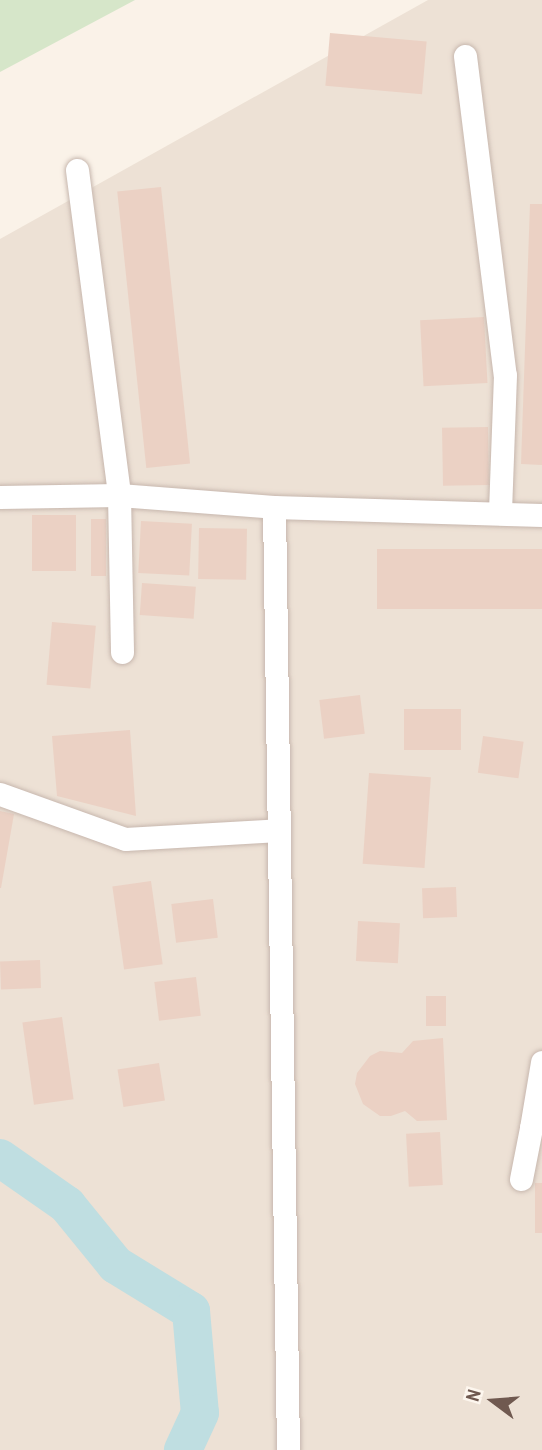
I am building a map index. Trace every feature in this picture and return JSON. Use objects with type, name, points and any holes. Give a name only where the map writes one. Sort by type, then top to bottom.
[{"type":"street","points":[[465,56],[505,375],[500,513]]},
{"type":"street","points":[[77,170],[119,495],[122,652]]},
{"type":"street","points":[[0,497],[119,495],[274,507],[542,516]]},
{"type":"street","points":[[274,507],[288,1450]]},
{"type":"street","points":[[0,794],[125,839],[279,830]]},
{"type":"street","points":[[520,1179],[536,1120],[542,1062]]},
{"type":"shaded area","points":[[428,0],[542,0],[542,1450],[0,1450],[0,239]]},
{"type":"green space","points":[[0,0],[135,0],[0,72]]},
{"type":"building","points":[[330,33],[427,41],[422,94],[325,86]]},
{"type":"building","points":[[161,187],[190,463],[146,468],[117,192]]},
{"type":"building","points":[[530,204],[542,204],[542,465],[521,464]]},
{"type":"building","points":[[484,317],[487,383],[424,386],[420,320]]},
{"type":"building","points":[[488,427],[489,485],[443,486],[442,428]]},
{"type":"building","points":[[32,515],[76,515],[76,571],[32,571]]},
{"type":"building","points":[[91,519],[106,519],[106,576],[91,576]]},
{"type":"building","points":[[141,521],[192,524],[189,576],[138,573]]},
{"type":"building","points":[[199,528],[247,529],[246,580],[198,579]]},
{"type":"building","points":[[377,549],[542,549],[542,609],[377,609]]},
{"type":"building","points":[[142,583],[196,587],[194,619],[140,615]]},
{"type":"building","points":[[52,622],[96,626],[90,689],[47,685]]},
{"type":"building","points":[[360,695],[365,734],[324,739],[319,700]]},
{"type":"building","points":[[404,709],[461,709],[461,750],[404,750]]},
{"type":"building","points":[[130,730],[136,816],[57,796],[52,736]]},
{"type":"building","points":[[483,736],[524,742],[518,778],[478,773]]},
{"type":"building","points":[[369,773],[431,777],[425,868],[363,864]]},
{"type":"building","points":[[0,811],[14,814],[1,888],[0,888]]},
{"type":"building","points":[[151,881],[163,964],[124,970],[112,886]]},
{"type":"building","points":[[456,887],[457,917],[423,918],[422,888]]},
{"type":"building","points":[[213,899],[218,938],[176,943],[171,904]]},
{"type":"building","points":[[358,921],[400,923],[398,963],[356,961]]},
{"type":"building","points":[[40,960],[41,988],[1,989],[0,961]]},
{"type":"building","points":[[196,977],[201,1016],[159,1021],[154,982]]},
{"type":"building","points":[[426,996],[446,996],[446,1026],[426,1026]]},
{"type":"building","points":[[62,1017],[74,1099],[34,1105],[22,1023]]},
{"type":"building","points":[[443,1038],[447,1120],[417,1121],[405,1111],[391,1116],[380,1116],[363,1104],[355,1084],[357,1073],[370,1056],[380,1051],[402,1053],[413,1041]]},
{"type":"building","points":[[159,1063],[165,1101],[123,1107],[118,1070]]},
{"type":"building","points":[[440,1132],[443,1185],[409,1187],[406,1134]]},
{"type":"building","points":[[535,1183],[542,1183],[542,1233],[535,1233]]},
{"type":"waterway","points":[[0,1158],[67,1205],[116,1265],[191,1311],[200,1413],[183,1450]]}]
